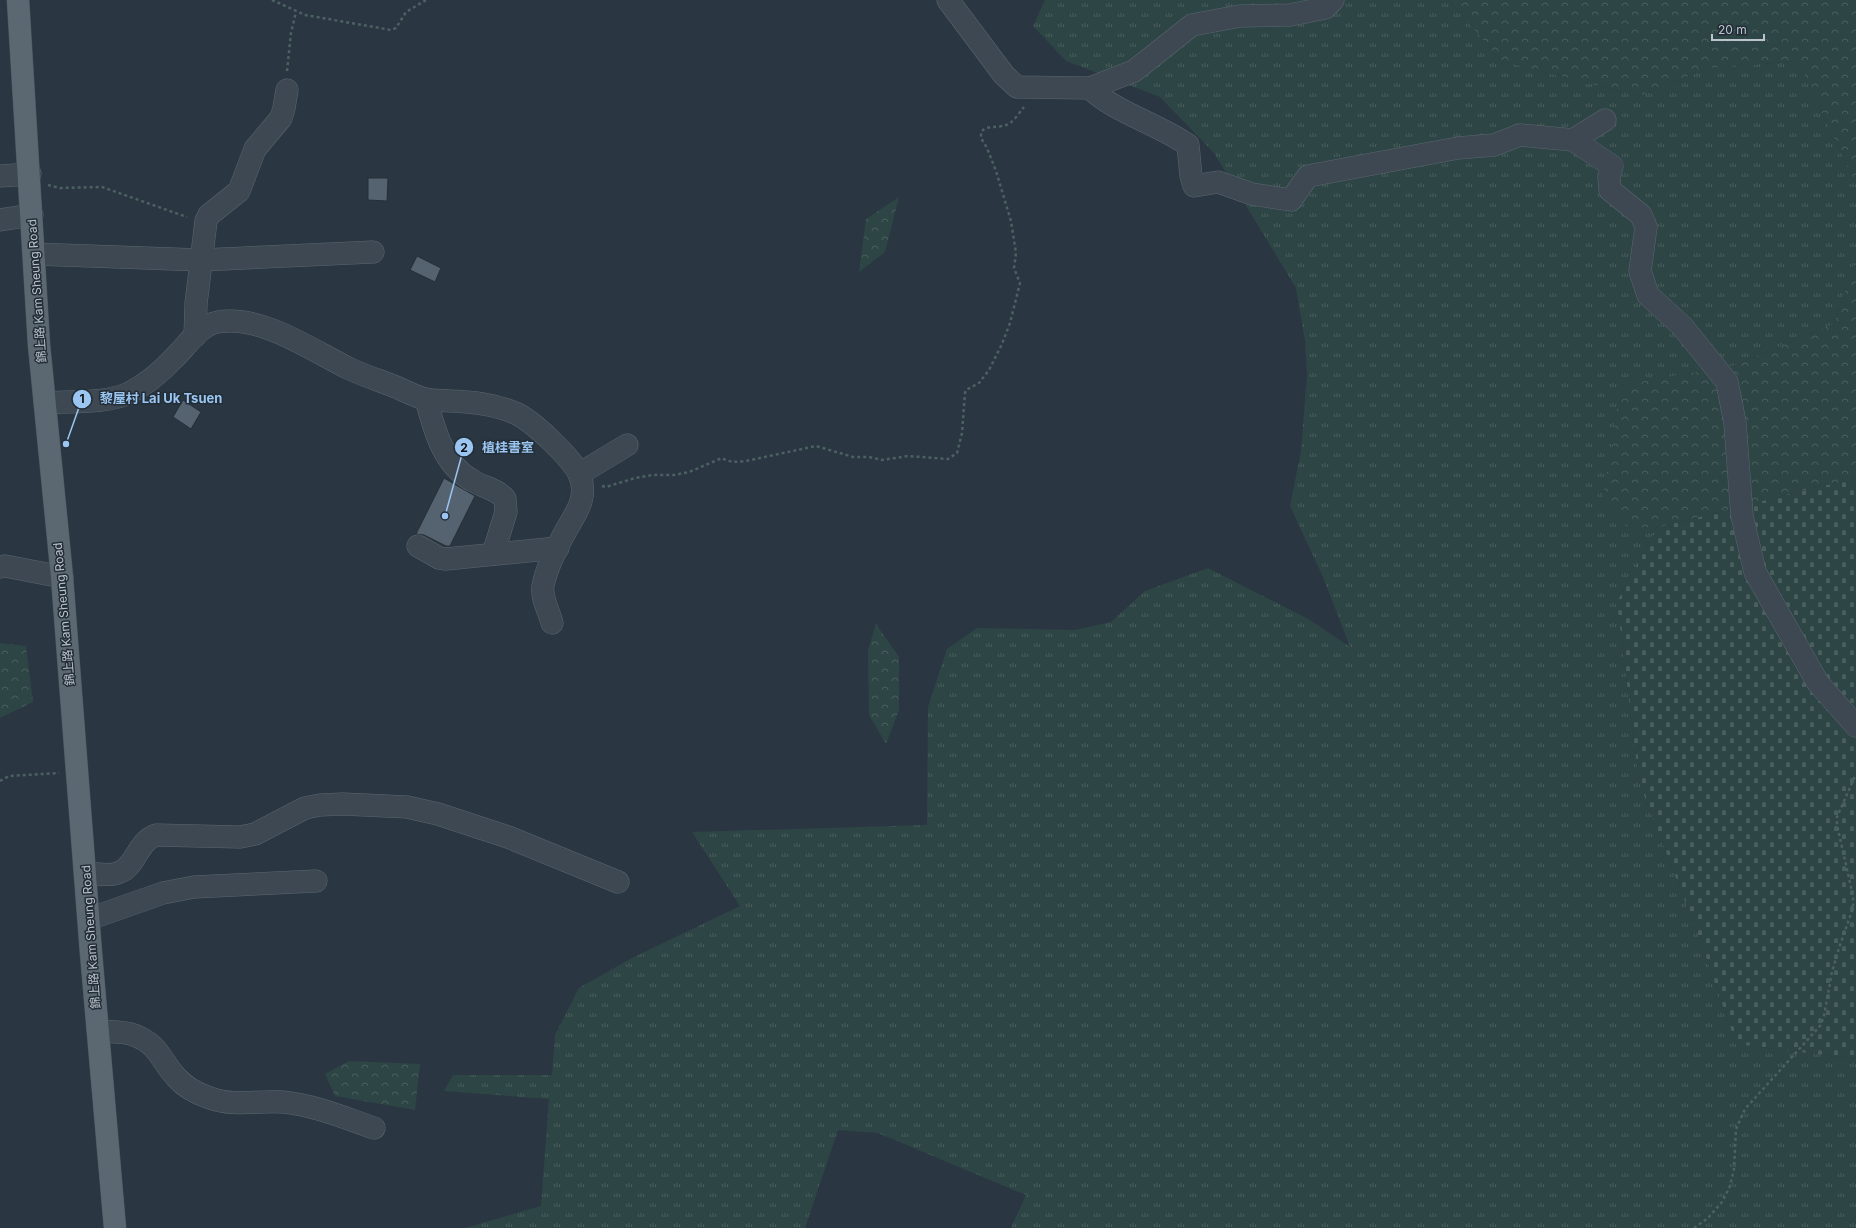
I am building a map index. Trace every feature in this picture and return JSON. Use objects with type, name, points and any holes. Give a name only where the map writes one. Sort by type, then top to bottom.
[{"type":"main road","name":"錦上路 Kam Sheung Road","points":[[18,0],[39,345],[62,577],[115,1228]]},
{"type":"street","points":[[948,0],[1004,75],[1017,87],[1090,88],[1134,71],[1192,25],[1240,16],[1290,15],[1325,8],[1333,0]]},
{"type":"street","points":[[1090,88],[1100,98],[1172,134],[1188,145],[1191,176],[1194,186],[1218,182],[1252,194],[1291,200],[1308,176],[1458,148],[1494,145],[1520,135],[1572,140],[1612,166],[1610,190],[1640,215],[1646,227],[1640,271],[1648,295],[1682,326],[1727,382],[1735,423],[1742,516],[1755,572],[1818,683],[1856,726]]},
{"type":"street","points":[[195,336],[201,260],[205,228],[209,216],[239,190],[255,150],[281,118],[286,90]]},
{"type":"street","points":[[1572,140],[1605,120]]},
{"type":"street","points":[[0,176],[30,178]]},
{"type":"street","points":[[0,220],[32,215]]},
{"type":"street","points":[[34,254],[201,260],[373,252]]},
{"type":"street","points":[[45,403],[99,400],[128,393],[163,369],[195,336],[209,325],[216,323],[236,322],[276,331],[350,368],[426,399],[495,405],[515,413],[526,418],[550,438],[581,473],[583,490],[580,508],[563,536],[543,586],[544,599],[552,623]]},
{"type":"street","points":[[426,399],[433,425],[445,454],[451,462],[472,480],[498,492],[505,499],[506,512],[493,554]]},
{"type":"street","points":[[581,473],[627,445]]},
{"type":"street","points":[[418,546],[440,558],[446,559],[558,548]]},
{"type":"street","points":[[0,567],[5,566],[62,577]]},
{"type":"street","points":[[86,873],[112,874],[121,872],[129,865],[145,841],[156,835],[240,837],[255,834],[305,808],[320,805],[343,804],[407,807],[438,814],[508,837],[618,882]]},
{"type":"street","points":[[89,920],[163,893],[194,887],[316,881]]},
{"type":"street","points":[[98,1031],[120,1032],[133,1035],[147,1042],[158,1050],[176,1077],[185,1086],[210,1098],[228,1102],[282,1102],[308,1107],[374,1128]]},
{"type":"path","points":[[272,0],[305,15],[391,30],[396,28],[406,12],[426,0]]},
{"type":"path","points":[[286,90],[290,33],[296,12]]},
{"type":"path","points":[[581,473],[597,484],[606,487],[635,478],[652,475],[674,475],[689,472],[722,458],[727,461],[746,461],[816,446],[853,457],[882,460],[908,456],[948,459],[957,453],[962,433],[966,390],[979,383],[989,370],[1002,344],[1010,323],[1020,283],[1014,268],[1016,253],[1011,221],[996,172],[987,148],[980,138],[981,132],[985,128],[1010,123],[1031,98],[1030,87]]},
{"type":"path","points":[[30,178],[60,188],[102,187],[193,219],[209,216]]},
{"type":"path","points":[[0,781],[9,776],[77,772]]},
{"type":"path","points":[[1694,1228],[1708,1218],[1722,1202],[1730,1186],[1734,1169],[1736,1129],[1745,1109],[1820,1026],[1824,1016],[1832,972],[1853,908],[1853,896],[1837,825],[1837,817],[1856,774]]},
{"type":"green space","points":[[1045,0],[1449,0],[1501,61],[1639,96],[1709,68],[1798,61],[1856,185],[1856,258],[1834,324],[1733,366],[1621,385],[1626,526],[1656,528],[1617,602],[1639,782],[1702,945],[1736,1044],[1856,1059],[1856,1228],[1011,1228],[1026,1195],[878,1133],[838,1130],[805,1228],[465,1228],[541,1206],[549,1099],[444,1091],[453,1075],[552,1075],[555,1035],[579,988],[630,959],[740,906],[692,832],[927,825],[928,707],[947,649],[977,628],[1075,630],[1111,622],[1145,591],[1208,568],[1310,620],[1350,647],[1323,577],[1290,506],[1301,451],[1307,375],[1305,341],[1296,288],[1214,153],[1160,97],[1066,61],[1033,26]]},
{"type":"green space","points":[[1449,0],[1856,0],[1856,185],[1798,61],[1709,68],[1639,96],[1501,61]]},
{"type":"green space","points":[[899,197],[885,252],[859,272],[866,219]]},
{"type":"green space","points":[[1856,258],[1856,479],[1813,488],[1656,528],[1626,526],[1603,497],[1621,385],[1733,366],[1834,324]]},
{"type":"green space","points":[[1856,479],[1856,1059],[1736,1044],[1702,945],[1639,782],[1617,602],[1656,528],[1813,488]]},
{"type":"green space","points":[[876,624],[899,657],[899,710],[886,744],[869,715],[868,650]]},
{"type":"green space","points":[[0,643],[26,646],[33,702],[0,718]]},
{"type":"green space","points":[[349,1061],[420,1064],[415,1110],[335,1096],[325,1074]]},
{"type":"building","points":[[368,178],[388,178],[387,201],[368,200]]},
{"type":"building","points":[[417,256],[441,268],[435,282],[410,270]]},
{"type":"building","points":[[183,400],[201,412],[191,429],[173,417]]},
{"type":"building","points":[[444,478],[475,496],[450,546],[446,546],[424,535],[416,534]]},
{"type":"place","name":"黎屋村 Lai Uk Tsuen","points":[[66,444]]},
{"type":"place","name":"植桂書室","points":[[445,516]]}]
